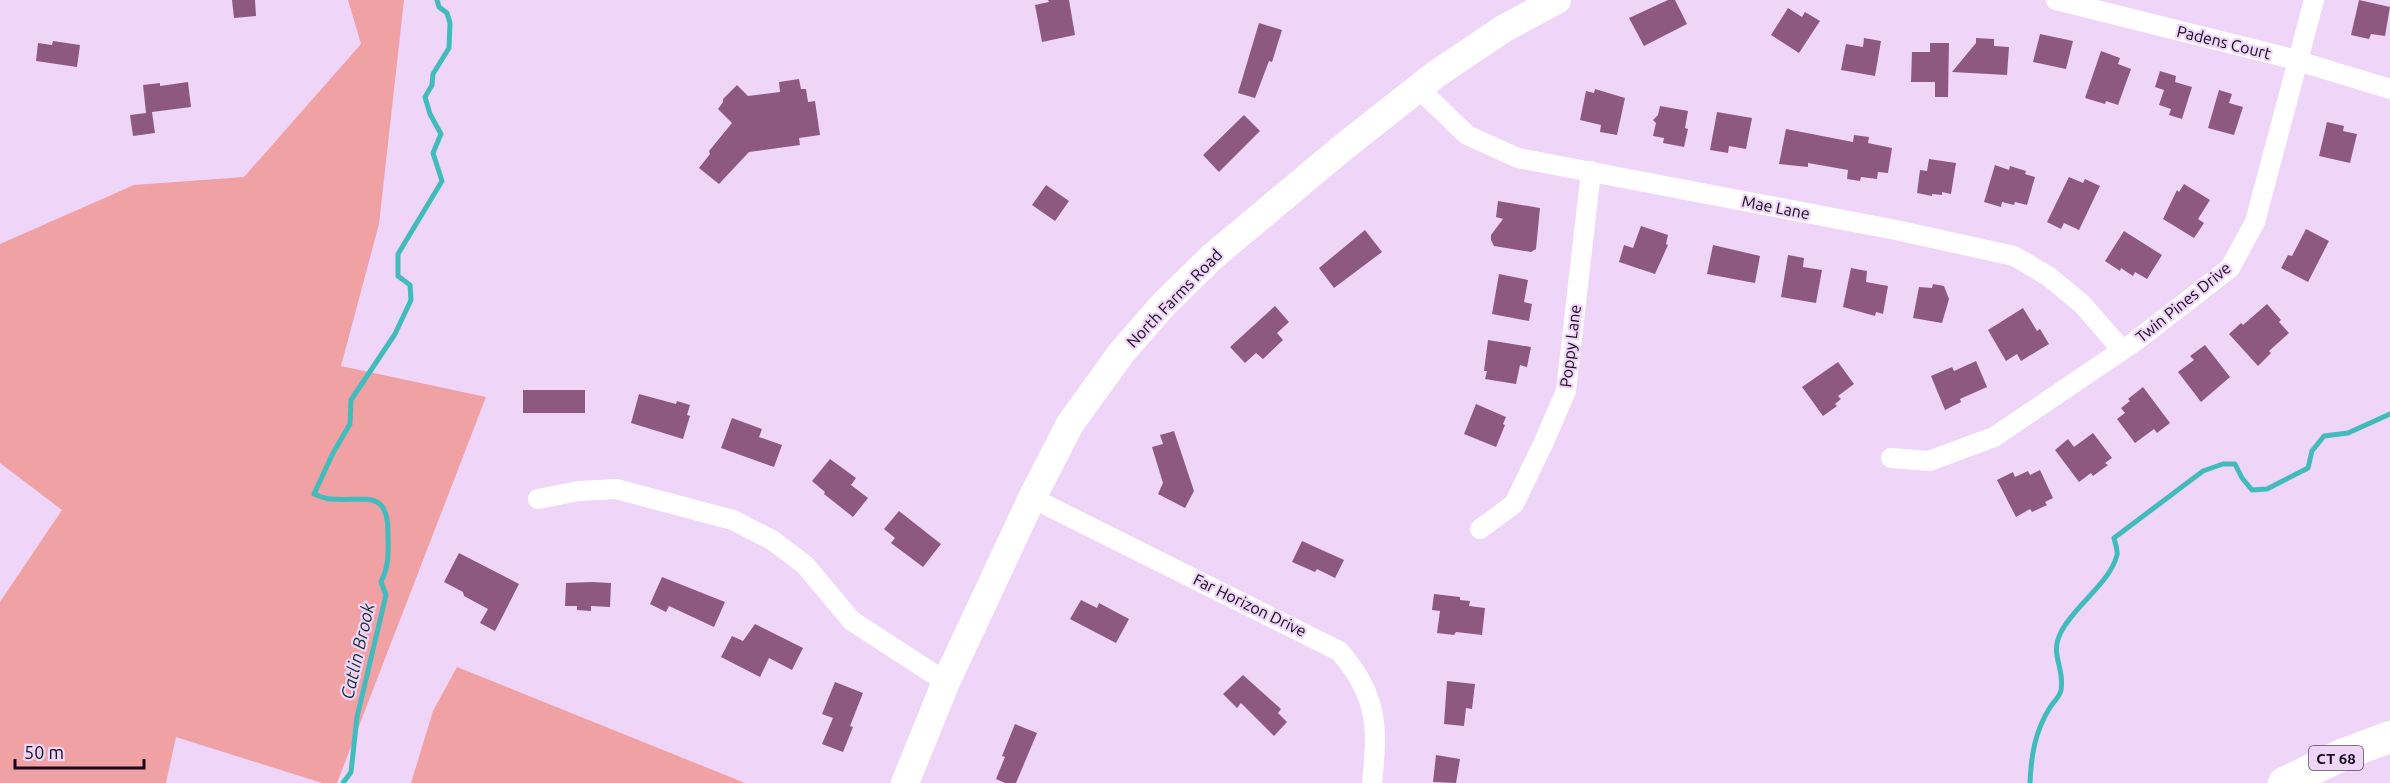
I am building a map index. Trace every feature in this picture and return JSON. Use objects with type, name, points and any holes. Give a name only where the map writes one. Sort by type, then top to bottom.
[{"type":"main road","name":"North Farms Road","points":[[904,783],[946,682],[1032,498],[1070,424],[1122,352],[1164,304],[1212,257],[1418,88],[1503,29],[1557,0]]},
{"type":"main road","name":"CT 68","points":[[2284,783],[2344,754],[2390,737]]},
{"type":"street","name":"Padens Court","points":[[2056,0],[2297,61],[2390,89]]},
{"type":"street","name":"Twin Pines Drive","points":[[1892,458],[1929,462],[1994,437],[2122,350],[2230,268],[2255,222],[2314,0]]},
{"type":"street","name":"Mae Lane","points":[[1418,88],[1467,135],[1518,158],[1896,230],[2014,256],[2048,276],[2082,304],[2122,350]]},
{"type":"street","name":"Poppy Lane","points":[[1480,529],[1514,504],[1566,391],[1590,171]]},
{"type":"street","points":[[538,499],[579,490],[616,489],[733,520],[772,540],[805,565],[852,621],[946,682]]},
{"type":"street","name":"Far Horizon Drive","points":[[1032,498],[1339,651],[1360,677],[1372,707],[1375,726],[1372,783]]},
{"type":"shaded area","points":[[348,0],[404,0],[379,224],[341,366],[486,397],[337,783],[322,783],[176,737],[166,783],[0,783],[0,602],[62,510],[0,463],[0,244],[134,185],[244,177],[361,44]]},
{"type":"shaded area","points":[[457,667],[745,783],[411,783],[433,711]]},
{"type":"building","points":[[232,0],[255,0],[256,16],[234,18]]},
{"type":"building","points":[[1048,0],[1069,0],[1075,35],[1042,42],[1035,5],[1049,2]]},
{"type":"building","points":[[1668,0],[1675,0],[1687,24],[1644,46],[1629,18]]},
{"type":"building","points":[[2359,0],[2390,7],[2385,36],[2371,34],[2369,39],[2351,35]]},
{"type":"building","points":[[1788,8],[1802,17],[1805,12],[1820,21],[1799,53],[1771,35]]},
{"type":"building","points":[[1259,23],[1282,30],[1272,62],[1269,61],[1255,98],[1238,93]]},
{"type":"building","points":[[2040,34],[2073,41],[2066,69],[2033,62]]},
{"type":"building","points":[[1864,38],[1881,41],[1875,76],[1841,70],[1846,44],[1863,47]]},
{"type":"building","points":[[1976,38],[1994,39],[1994,46],[2009,47],[2007,75],[1952,72],[1976,43]]},
{"type":"building","points":[[53,41],[80,45],[77,67],[36,61],[38,43],[52,45]]},
{"type":"building","points":[[1930,43],[1949,43],[1948,97],[1935,97],[1935,82],[1911,82],[1912,52],[1930,52]]},
{"type":"building","points":[[2101,51],[2120,58],[2118,64],[2131,69],[2118,105],[2085,98]]},
{"type":"building","points":[[2160,71],[2176,76],[2175,82],[2192,87],[2182,119],[2169,115],[2171,109],[2159,105],[2164,90],[2155,87]]},
{"type":"building","points":[[799,79],[801,89],[806,89],[808,102],[815,101],[820,135],[799,138],[800,145],[749,152],[719,184],[699,168],[710,154],[709,151],[732,123],[718,109],[723,99],[737,85],[748,96],[780,92],[779,82]]},
{"type":"building","points":[[188,82],[191,107],[152,112],[155,133],[133,136],[130,115],[146,113],[143,85],[160,83],[160,86]]},
{"type":"building","points":[[1595,89],[1625,98],[1617,135],[1600,132],[1601,125],[1580,120],[1586,91],[1594,93]]},
{"type":"building","points":[[2219,90],[2232,94],[2229,103],[2243,107],[2234,135],[2208,128]]},
{"type":"building","points":[[1660,106],[1688,111],[1685,128],[1688,129],[1684,147],[1663,143],[1664,138],[1653,136],[1656,123],[1653,120],[1658,115]]},
{"type":"building","points":[[1717,112],[1752,118],[1746,149],[1729,146],[1728,153],[1710,150]]},
{"type":"building","points":[[1244,115],[1260,131],[1219,172],[1203,155]]},
{"type":"building","points":[[2327,122],[2344,126],[2343,131],[2357,134],[2350,163],[2319,156]]},
{"type":"building","points":[[1786,129],[1853,142],[1854,135],[1869,137],[1868,143],[1892,148],[1888,173],[1878,172],[1877,179],[1861,177],[1860,181],[1847,179],[1848,170],[1808,163],[1808,167],[1779,164]]},
{"type":"building","points":[[1929,159],[1956,163],[1951,194],[1942,192],[1942,195],[1932,194],[1932,196],[1917,193],[1920,170],[1927,171]]},
{"type":"building","points":[[1995,165],[2009,170],[2010,166],[2026,171],[2025,174],[2035,177],[2027,205],[2002,202],[2001,207],[1984,202]]},
{"type":"building","points":[[2069,177],[2083,183],[2085,179],[2100,186],[2079,230],[2064,223],[2061,229],[2047,222]]},
{"type":"building","points":[[2184,184],[2210,200],[2198,219],[2204,223],[2194,238],[2163,219],[2177,190],[2179,192]]},
{"type":"building","points":[[1046,185],[1069,201],[1055,221],[1032,205]]},
{"type":"building","points":[[1498,201],[1540,208],[1536,249],[1531,252],[1494,246],[1491,235],[1503,219],[1496,217]]},
{"type":"building","points":[[1641,226],[1668,235],[1666,244],[1668,245],[1655,274],[1619,262],[1624,245],[1633,248]]},
{"type":"building","points":[[2306,229],[2329,241],[2308,282],[2281,268],[2288,255],[2292,256]]},
{"type":"building","points":[[1365,230],[1382,252],[1334,288],[1319,268]]},
{"type":"building","points":[[2124,231],[2162,255],[2147,279],[2135,272],[2133,276],[2121,268],[2120,271],[2105,261]]},
{"type":"building","points":[[1713,245],[1760,256],[1755,283],[1707,274]]},
{"type":"building","points":[[1788,255],[1804,258],[1803,267],[1822,270],[1816,303],[1781,297]]},
{"type":"building","points":[[1851,268],[1867,271],[1866,282],[1888,286],[1883,314],[1876,312],[1875,316],[1843,307]]},
{"type":"building","points":[[1499,274],[1528,280],[1524,302],[1532,304],[1529,321],[1492,314]]},
{"type":"building","points":[[1933,284],[1944,286],[1949,299],[1942,323],[1913,318],[1919,287],[1932,288]]},
{"type":"building","points":[[2267,304],[2289,333],[2269,351],[2271,353],[2258,366],[2229,334]]},
{"type":"building","points":[[1275,306],[1289,322],[1277,333],[1283,340],[1263,359],[1256,353],[1245,363],[1230,347]]},
{"type":"building","points":[[2023,308],[2037,331],[2040,329],[2049,344],[2021,361],[2017,354],[2006,361],[1988,330]]},
{"type":"building","points":[[1488,340],[1531,347],[1527,367],[1520,365],[1516,384],[1485,379]]},
{"type":"building","points":[[2205,345],[2230,377],[2201,402],[2178,372],[2194,360],[2190,356]]},
{"type":"building","points":[[1976,361],[1987,387],[1960,399],[1961,402],[1945,410],[1931,376],[1952,367],[1954,371]]},
{"type":"building","points":[[1838,362],[1854,384],[1838,396],[1841,399],[1835,404],[1837,406],[1823,416],[1802,387]]},
{"type":"building","points":[[2143,387],[2170,423],[2157,433],[2154,429],[2135,443],[2117,419],[2125,413],[2121,408],[2130,401],[2128,399]]},
{"type":"building","points":[[523,390],[585,390],[585,413],[523,413]]},
{"type":"building","points":[[639,394],[676,404],[677,401],[690,405],[687,415],[690,416],[683,439],[631,423]]},
{"type":"building","points":[[1476,404],[1506,417],[1496,447],[1464,434]]},
{"type":"building","points":[[732,418],[762,429],[759,437],[782,445],[774,467],[721,448]]},
{"type":"building","points":[[1174,431],[1194,491],[1185,508],[1158,494],[1163,483],[1152,447],[1163,444],[1160,435]]},
{"type":"building","points":[[2093,433],[2112,458],[2105,463],[2108,465],[2093,476],[2091,473],[2079,482],[2055,450],[2068,439],[2074,447]]},
{"type":"building","points":[[830,459],[856,478],[851,485],[868,498],[853,517],[824,494],[825,492],[812,481]]},
{"type":"building","points":[[2040,470],[2053,498],[2045,502],[2047,505],[2032,512],[2030,509],[2016,517],[1997,480],[2013,472],[2015,477],[2028,471],[2030,475]]},
{"type":"building","points":[[899,511],[941,544],[923,567],[891,543],[895,538],[884,529]]},
{"type":"building","points":[[1302,541],[1344,560],[1335,578],[1317,569],[1315,572],[1292,562]]},
{"type":"building","points":[[459,553],[519,584],[495,631],[480,623],[488,609],[444,582]]},
{"type":"building","points":[[662,577],[725,602],[714,627],[669,606],[666,612],[650,604]]},
{"type":"building","points":[[566,583],[611,583],[610,607],[591,606],[591,611],[577,610],[577,606],[565,606]]},
{"type":"building","points":[[1434,594],[1460,597],[1460,600],[1470,601],[1469,606],[1485,608],[1482,635],[1456,632],[1454,635],[1437,633],[1440,611],[1432,610]]},
{"type":"building","points":[[1081,600],[1097,608],[1099,603],[1129,619],[1116,643],[1070,619]]},
{"type":"building","points":[[755,624],[803,648],[792,670],[769,658],[760,677],[721,657],[732,636],[743,641]]},
{"type":"building","points":[[1243,675],[1281,709],[1278,713],[1287,722],[1274,736],[1241,703],[1237,708],[1223,694]]},
{"type":"building","points":[[1447,681],[1475,684],[1472,709],[1466,708],[1464,726],[1444,724]]},
{"type":"building","points":[[835,682],[863,693],[843,752],[822,744],[833,718],[822,714]]},
{"type":"building","points":[[1015,724],[1037,733],[1016,783],[1005,783],[996,779],[1005,757],[1002,756]]},
{"type":"building","points":[[1436,755],[1460,759],[1456,783],[1433,782]]},
{"type":"waterway","name":"Catlin Brook","points":[[343,783],[351,772],[357,717],[386,595],[381,582],[388,558],[387,518],[384,509],[372,500],[329,499],[314,494],[333,453],[350,424],[351,400],[395,334],[411,300],[410,285],[398,276],[398,254],[442,181],[433,153],[441,134],[430,114],[425,97],[432,85],[433,74],[449,48],[450,23],[447,13],[439,7],[437,0]]},
{"type":"waterway","points":[[2030,783],[2037,735],[2044,718],[2061,690],[2062,682],[2056,648],[2058,640],[2067,622],[2100,585],[2113,565],[2117,553],[2114,538],[2203,471],[2223,464],[2235,464],[2242,478],[2252,490],[2267,489],[2308,468],[2312,451],[2324,436],[2348,433],[2390,414]]}]
